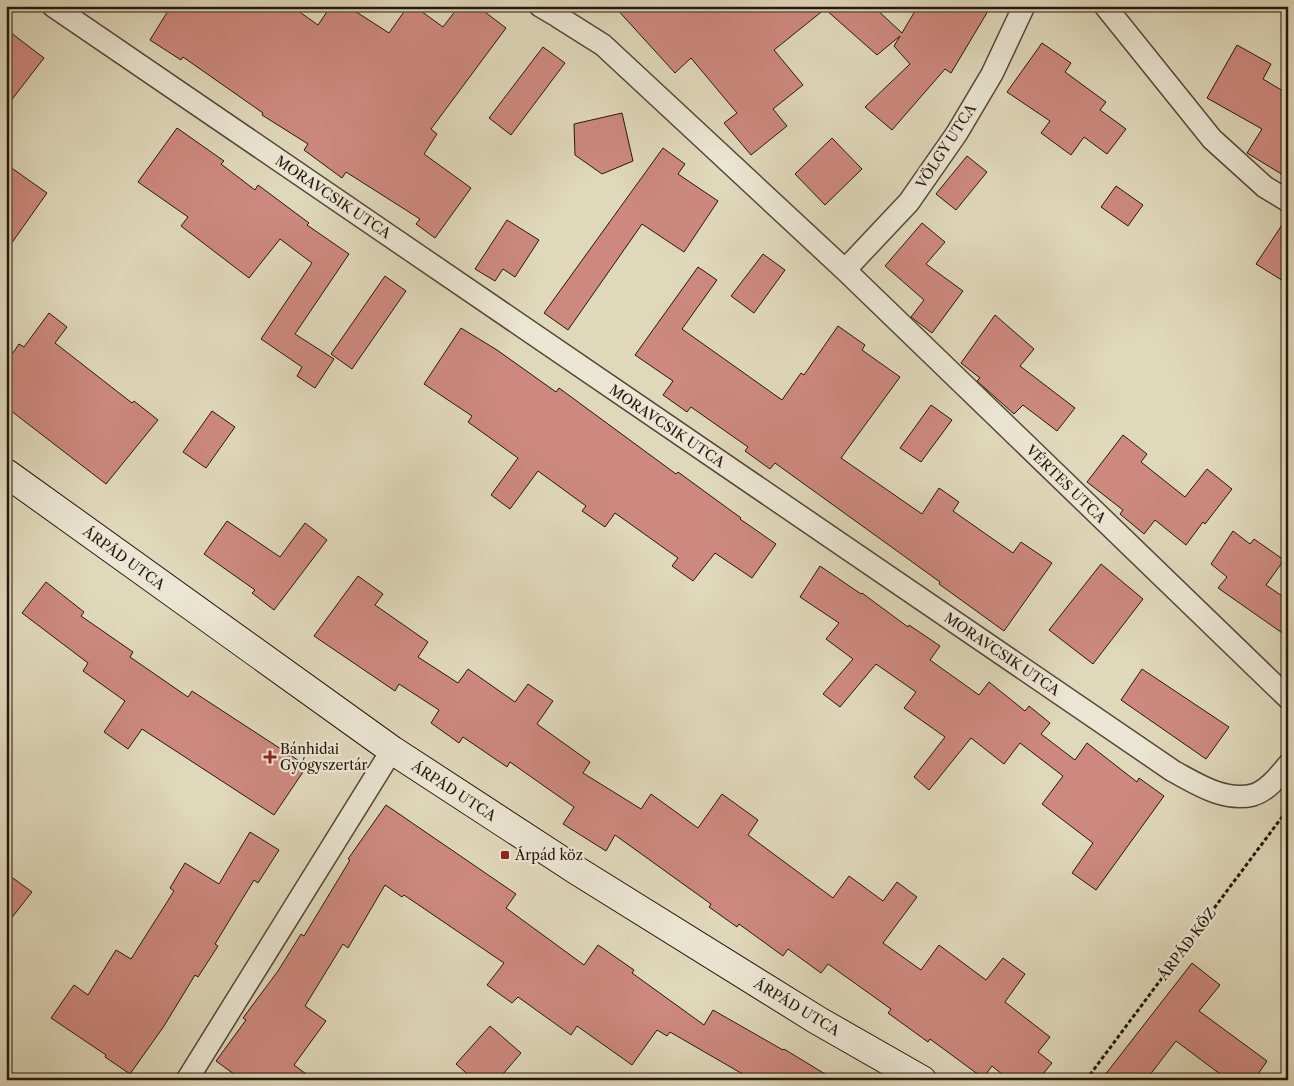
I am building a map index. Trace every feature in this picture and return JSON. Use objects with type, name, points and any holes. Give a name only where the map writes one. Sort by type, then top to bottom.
[{"type":"street","name":"MORAVCSIK UTCA","points":[[53,6],[1174,771],[1207,790],[1232,796],[1254,794],[1274,781],[1288,765]]},
{"type":"street","name":"VÉRTES UTCA","points":[[540,6],[604,46],[845,270],[1288,698]]},
{"type":"street","name":"VÖLGY UTCA","points":[[845,270],[909,202],[957,133],[992,74],[1023,6]]},
{"type":"street","points":[[1105,6],[1212,139],[1265,187],[1288,201]]},
{"type":"street","name":"ÁRPÁD UTCA","points":[[6,473],[392,750],[576,870],[817,1020],[922,1080]]},
{"type":"street","points":[[187,1080],[392,750]]},
{"type":"path","name":"ÁRPÁD KÖZ","points":[[1086,1080],[1288,809]]},
{"type":"building","points":[[171,6],[291,6],[318,25],[331,6],[347,6],[389,33],[408,6],[414,6],[443,27],[459,6],[477,6],[506,28],[431,129],[437,134],[424,154],[471,188],[435,238],[416,224],[420,219],[346,172],[342,178],[304,150],[308,144],[262,115],[263,113],[183,57],[181,60],[150,40]]},
{"type":"building","points":[[614,6],[873,6],[902,33],[918,6],[991,6],[951,73],[945,69],[892,130],[865,107],[910,64],[894,46],[900,36],[877,55],[825,9],[774,50],[803,85],[773,109],[787,126],[751,155],[724,123],[737,113],[691,58],[675,73]]},
{"type":"building","points":[[6,29],[44,58],[6,107]]},
{"type":"building","points":[[1042,43],[1071,63],[1065,72],[1106,102],[1100,110],[1126,129],[1107,154],[1084,137],[1071,155],[1041,133],[1050,121],[1007,92]]},
{"type":"building","points":[[1237,45],[1271,64],[1263,79],[1288,94],[1288,178],[1247,153],[1262,129],[1207,98]]},
{"type":"building","points":[[543,47],[565,63],[511,135],[489,118]]},
{"type":"building","points":[[622,113],[633,161],[602,174],[575,155],[574,124]]},
{"type":"building","points":[[177,128],[224,161],[221,164],[255,190],[258,185],[309,223],[307,225],[349,254],[295,334],[334,359],[315,388],[297,376],[302,367],[261,339],[312,263],[280,239],[249,278],[181,226],[188,217],[138,182]]},
{"type":"building","points":[[832,138],[862,169],[825,205],[795,174]]},
{"type":"building","points":[[663,148],[685,164],[678,174],[718,201],[684,252],[642,224],[568,330],[544,313]]},
{"type":"building","points":[[967,156],[987,172],[956,210],[936,194]]},
{"type":"building","points":[[6,164],[47,193],[6,251]]},
{"type":"building","points":[[1116,186],[1143,205],[1128,226],[1101,207]]},
{"type":"building","points":[[1288,216],[1288,284],[1256,264]]},
{"type":"building","points":[[507,220],[539,240],[515,277],[503,269],[495,281],[475,269]]},
{"type":"building","points":[[922,223],[945,242],[926,264],[963,291],[932,333],[911,317],[924,300],[885,266]]},
{"type":"building","points":[[763,254],[785,270],[754,313],[731,296]]},
{"type":"building","points":[[698,267],[717,280],[682,329],[782,400],[801,373],[804,375],[838,326],[865,345],[862,350],[900,377],[841,458],[922,514],[939,488],[959,502],[953,511],[1013,553],[1021,542],[1052,563],[1004,631],[939,584],[940,582],[775,463],[770,469],[745,451],[748,447],[691,407],[687,412],[663,395],[673,381],[635,355]]},
{"type":"building","points":[[385,276],[406,291],[352,369],[331,354]]},
{"type":"building","points":[[49,313],[67,327],[55,343],[132,403],[134,401],[158,420],[106,484],[6,407],[6,363],[19,344],[24,347]]},
{"type":"building","points":[[995,315],[1034,349],[1020,366],[1075,408],[1057,431],[1023,405],[1014,414],[977,381],[980,378],[961,363]]},
{"type":"building","points":[[461,328],[497,350],[556,392],[559,388],[676,474],[678,472],[776,544],[752,578],[715,553],[693,581],[672,566],[678,558],[615,513],[605,527],[582,511],[586,506],[538,471],[510,509],[491,495],[518,458],[468,422],[472,416],[424,384]]},
{"type":"building","points":[[931,405],[952,420],[921,462],[900,448]]},
{"type":"building","points":[[212,411],[235,427],[206,468],[183,452]]},
{"type":"building","points":[[1123,435],[1147,454],[1141,462],[1185,497],[1207,469],[1232,489],[1186,545],[1155,520],[1144,534],[1120,514],[1123,510],[1087,482]]},
{"type":"building","points":[[227,521],[280,557],[305,523],[327,540],[274,610],[252,593],[255,590],[204,554]]},
{"type":"building","points":[[1233,531],[1250,544],[1254,539],[1284,560],[1266,585],[1288,600],[1288,637],[1218,588],[1227,577],[1211,564]]},
{"type":"building","points":[[1101,564],[1143,599],[1093,664],[1049,630]]},
{"type":"building","points":[[820,566],[862,593],[908,627],[909,625],[940,646],[930,660],[979,695],[989,682],[1025,711],[1029,706],[1050,723],[1041,734],[1075,760],[1087,743],[1137,782],[1139,778],[1164,796],[1096,890],[1072,873],[1093,843],[1042,804],[1063,776],[1020,743],[1004,764],[971,738],[929,790],[914,777],[945,737],[904,708],[916,692],[876,664],[840,707],[823,694],[853,659],[826,639],[839,623],[800,597]]},
{"type":"building","points":[[358,576],[383,594],[375,605],[428,642],[418,657],[458,683],[468,669],[515,702],[528,684],[553,701],[537,724],[590,762],[583,773],[641,809],[651,794],[698,828],[722,794],[758,820],[748,835],[833,898],[849,876],[883,901],[897,882],[917,897],[883,943],[921,970],[939,945],[986,980],[1003,958],[1025,974],[1005,1002],[1050,1037],[1038,1052],[1052,1063],[1038,1080],[1009,1080],[992,1066],[983,1078],[930,1039],[928,1042],[888,1013],[891,1009],[828,964],[821,973],[788,949],[783,956],[739,924],[737,927],[709,907],[711,904],[615,835],[606,851],[563,824],[574,807],[510,762],[507,767],[463,737],[459,743],[431,723],[439,710],[399,684],[395,691],[314,636]]},
{"type":"building","points":[[46,582],[84,612],[81,616],[133,652],[130,657],[188,697],[192,691],[307,766],[274,815],[142,729],[128,749],[104,732],[125,701],[83,671],[88,663],[22,613]]},
{"type":"building","points":[[1142,669],[1229,727],[1206,759],[1121,700]]},
{"type":"building","points":[[386,805],[516,894],[506,908],[584,965],[598,945],[634,970],[632,973],[704,1025],[713,1010],[784,1049],[835,1080],[753,1080],[670,1032],[667,1036],[657,1030],[632,1065],[577,1026],[571,1035],[518,997],[512,1003],[487,985],[504,963],[404,895],[402,897],[385,885],[348,948],[343,944],[305,1006],[326,1021],[294,1065],[314,1080],[242,1080],[216,1061],[246,1020],[243,1018],[278,971],[301,934],[304,936],[350,860],[348,859]]},
{"type":"building","points":[[250,832],[279,850],[258,883],[254,880],[215,944],[218,946],[198,977],[195,975],[164,1026],[130,1074],[105,1057],[106,1055],[51,1018],[74,985],[88,995],[116,950],[131,959],[174,891],[170,888],[185,863],[219,884]]},
{"type":"building","points":[[6,873],[32,892],[6,925]]},
{"type":"building","points":[[1192,963],[1220,985],[1199,1011],[1267,1061],[1254,1080],[1228,1080],[1176,1041],[1146,1080],[1101,1080]]},
{"type":"building","points":[[490,1026],[521,1053],[498,1080],[474,1080],[456,1064]]},
{"type":"place","name":"Bánhidai Gyógyszertár","points":[[270,757]]},
{"type":"place","name":"Árpád köz","points":[[505,855]]}]
